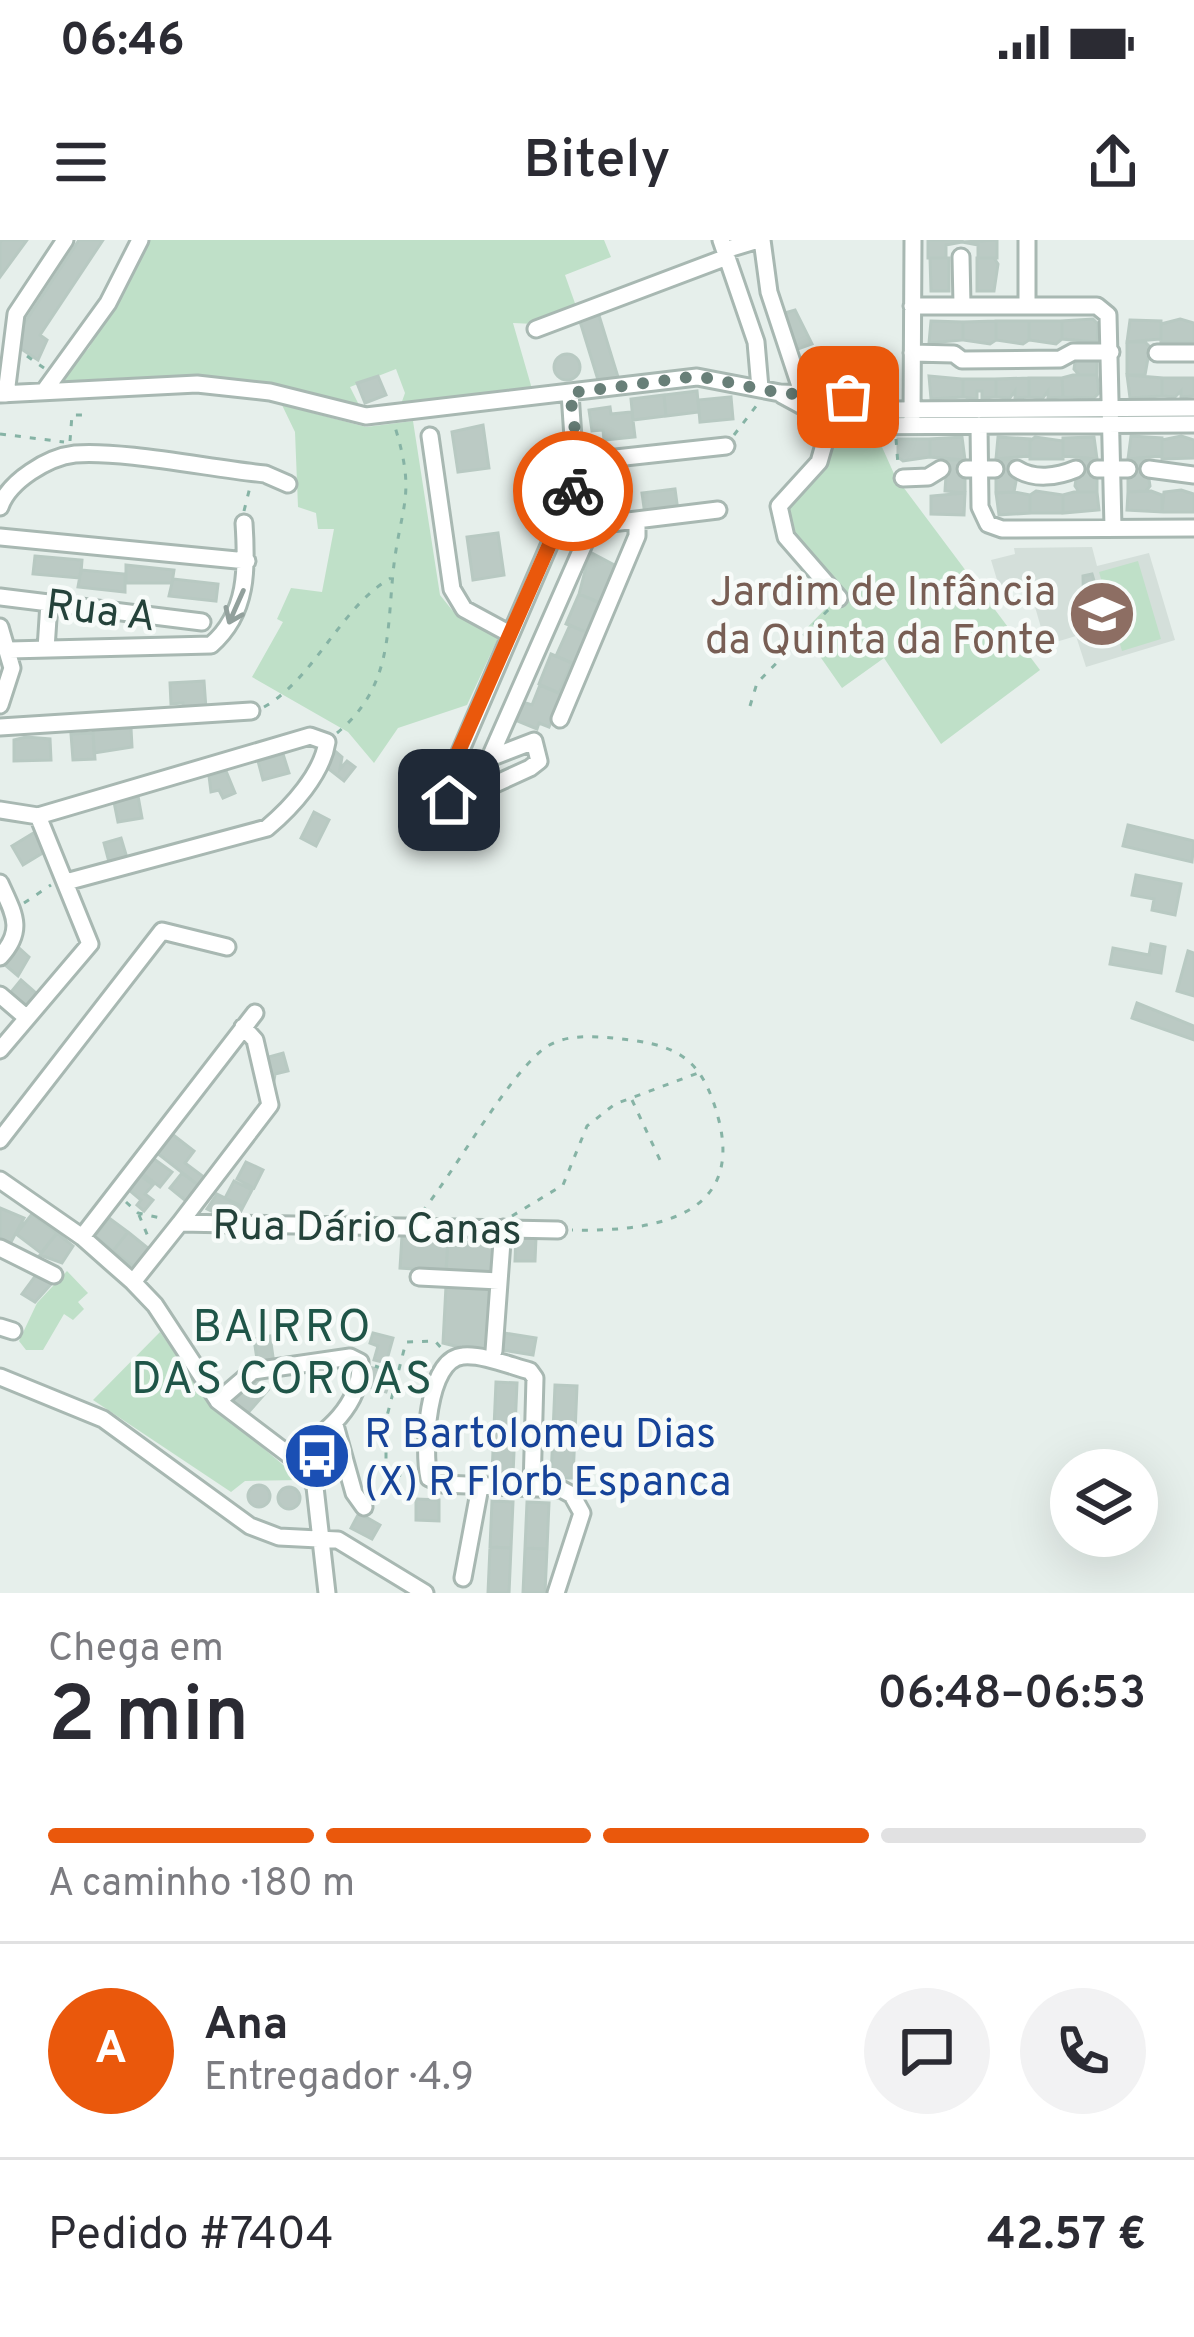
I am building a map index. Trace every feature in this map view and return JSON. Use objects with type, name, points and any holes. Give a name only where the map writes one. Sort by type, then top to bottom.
[{"type":"street","points":[[65,240],[16,314],[3,394],[48,381],[84,386],[197,383],[270,392],[338,412],[391,415],[698,376],[780,393],[843,397],[906,420],[980,425],[1194,408]]},
{"type":"street","points":[[48,381],[108,303],[140,240]]},
{"type":"street","points":[[536,329],[724,249],[760,240],[770,292],[799,383]]},
{"type":"street","points":[[906,420],[914,240]]},
{"type":"street","points":[[1027,240],[1027,305]]},
{"type":"street","points":[[724,249],[756,342],[760,388]]},
{"type":"street","points":[[961,257],[962,305]]},
{"type":"street","points":[[912,306],[1097,307],[1108,315],[1113,529]]},
{"type":"street","points":[[912,353],[982,360],[1060,359],[1073,352],[1112,352]]},
{"type":"street","points":[[1157,353],[1194,353]]},
{"type":"street","points":[[451,772],[522,742],[534,741],[540,750],[530,768],[460,800],[449,800],[443,791],[451,772],[510,634],[564,512],[579,462],[570,393]]},
{"type":"street","points":[[780,393],[833,423],[1112,417],[1194,424]]},
{"type":"street","points":[[839,598],[786,537],[779,506],[819,462],[833,423],[854,414],[843,397]]},
{"type":"street","points":[[833,423],[823,406],[843,397]]},
{"type":"street","points":[[980,425],[982,516],[994,527],[1194,528]]},
{"type":"street","points":[[430,436],[452,589],[464,609],[510,634]]},
{"type":"street","points":[[579,462],[726,446]]},
{"type":"street","points":[[0,507],[5,493],[25,476],[72,448],[265,474],[288,484]]},
{"type":"street","points":[[903,478],[928,477],[941,469]]},
{"type":"street","points":[[1017,469],[1026,476],[1064,476],[1076,469]]},
{"type":"street","points":[[1150,469],[1194,475]]},
{"type":"street","points":[[564,512],[586,526],[718,510]]},
{"type":"street","points":[[560,719],[637,536],[637,520]]},
{"type":"street","points":[[9,650],[211,645],[235,612],[244,590],[244,523]]},
{"type":"street","points":[[491,755],[581,550],[586,526]]},
{"type":"street","points":[[0,537],[247,561]]},
{"type":"street","name":"Rua A","points":[[0,597],[202,622]]},
{"type":"street","points":[[46,650],[49,603]]},
{"type":"street","points":[[0,627],[12,668],[0,705]]},
{"type":"street","points":[[0,728],[250,712]]},
{"type":"street","points":[[0,810],[38,816],[310,736],[327,742],[321,763],[286,812],[267,828],[65,879]]},
{"type":"street","points":[[0,1050],[90,944],[38,816]]},
{"type":"street","points":[[0,883],[18,923],[14,942],[0,958]]},
{"type":"street","points":[[0,1140],[162,931],[227,947]]},
{"type":"street","points":[[0,995],[27,1018]]},
{"type":"street","points":[[82,1237],[255,1012]]},
{"type":"street","points":[[180,1223],[270,1106],[255,1040],[243,1028]]},
{"type":"street","points":[[0,1180],[82,1237],[133,1282],[155,1305],[218,1401],[293,1456],[311,1476],[327,1593]]},
{"type":"street","name":"Rua Dário Canas","points":[[133,1282],[180,1223],[558,1230]]},
{"type":"street","points":[[494,1351],[502,1228]]},
{"type":"street","points":[[0,1248],[54,1275]]},
{"type":"street","points":[[419,1277],[499,1281]]},
{"type":"street","points":[[532,1488],[535,1378],[530,1371],[465,1355],[451,1360],[442,1368],[426,1426],[429,1478],[572,1495],[582,1514],[556,1593]]},
{"type":"street","points":[[218,1401],[253,1371],[350,1357],[361,1365],[335,1425],[293,1456]]},
{"type":"street","points":[[0,1377],[103,1419],[260,1531],[280,1537],[338,1540],[425,1593]]},
{"type":"street","points":[[335,1425],[354,1492],[364,1507]]},
{"type":"street","points":[[464,1578],[480,1486]]},
{"type":"path","points":[[10,345],[48,381]]},
{"type":"path","points":[[0,434],[72,448],[73,415],[82,416],[84,386]]},
{"type":"path","points":[[726,446],[759,401],[780,393]]},
{"type":"path","points":[[327,742],[375,690],[395,607],[392,578],[410,478],[391,415]]},
{"type":"path","points":[[903,478],[906,420]]},
{"type":"path","points":[[244,523],[246,490],[265,474]]},
{"type":"path","points":[[250,712],[280,696],[375,587],[392,578]]},
{"type":"path","points":[[750,706],[757,683],[839,598]]},
{"type":"path","points":[[13,911],[65,879]]},
{"type":"path","points":[[410,1227],[527,1067],[557,1041],[600,1037],[674,1048],[699,1072],[724,1138],[720,1180],[710,1194],[669,1221],[647,1227],[558,1230]]},
{"type":"path","points":[[502,1228],[513,1214],[562,1185],[587,1126],[632,1098],[699,1072]]},
{"type":"path","points":[[632,1098],[660,1160]]},
{"type":"path","points":[[115,1193],[138,1213],[180,1223]]},
{"type":"path","points":[[138,1213],[154,1255]]},
{"type":"path","points":[[429,1478],[388,1478],[386,1420],[406,1342],[435,1341],[451,1360]]},
{"type":"path","points":[[361,1365],[397,1373]]},
{"type":"shaded area","name":"Jardim de Infância da Quinta da Fonte","points":[[1092,547],[1097,566],[1149,553],[1175,640],[1086,667],[1076,636],[1046,645],[1029,586],[1001,593],[991,560],[1015,554],[1014,548]]},
{"type":"green space","points":[[146,240],[604,240],[611,257],[565,275],[577,309],[534,324],[513,323],[532,389],[400,407],[405,393],[396,369],[350,387],[362,411],[286,391],[211,380],[55,382],[89,348]]},
{"type":"green space","points":[[282,405],[366,427],[413,421],[440,595],[452,610],[498,638],[467,705],[398,728],[374,763],[348,732],[252,677],[283,622],[277,619],[291,588],[322,592],[334,529],[318,529],[316,513],[298,507],[295,432]]},
{"type":"green space","points":[[884,438],[882,447],[895,476],[1040,670],[941,744],[884,658],[842,688],[803,632],[828,606],[835,586],[786,531],[785,505],[835,440]]},
{"type":"green space","points":[[1138,561],[1161,639],[1122,651],[1099,572]]},
{"type":"green space","points":[[67,1271],[88,1293],[78,1302],[84,1309],[73,1320],[64,1314],[43,1350],[26,1350],[19,1341],[37,1303]]},
{"type":"green space","points":[[160,1332],[209,1402],[301,1480],[245,1481],[231,1492],[93,1400]]},
{"type":"building","points":[[27,240],[0,277],[0,243]]},
{"type":"building","points":[[79,240],[103,240],[40,335],[47,340],[38,360],[17,346],[23,325]]},
{"type":"building","points":[[928,240],[962,242],[946,245],[946,258],[928,258]]},
{"type":"building","points":[[997,240],[997,258],[978,258],[978,245],[962,242]]},
{"type":"building","points":[[930,258],[949,258],[949,291],[931,291]]},
{"type":"building","points":[[977,258],[994,258],[998,264],[994,291],[977,291]]},
{"type":"building","points":[[597,309],[618,377],[599,383],[578,315]]},
{"type":"building","points":[[795,310],[812,344],[792,351],[781,314]]},
{"type":"building","points":[[1093,319],[1098,324],[1097,342],[1062,339],[1062,321]]},
{"type":"building","points":[[1180,319],[1194,323],[1194,342],[1161,342],[1161,324]]},
{"type":"building","points":[[1130,320],[1161,321],[1161,339],[1127,342]]},
{"type":"building","points":[[931,321],[963,322],[963,340],[929,343]]},
{"type":"building","points":[[996,321],[1029,321],[1029,340],[1023,344],[996,340]]},
{"type":"building","points":[[996,321],[996,340],[990,344],[963,340],[963,322]]},
{"type":"building","points":[[1029,321],[1062,321],[1062,339],[1056,344],[1029,340]]},
{"type":"building","points":[[1078,342],[1097,342],[1097,375],[1079,375],[1074,369]]},
{"type":"building","points":[[1127,342],[1145,342],[1150,347],[1145,375],[1127,375]]},
{"type":"building","points":[[567,354],[580,367],[567,380],[554,367]]},
{"type":"building","points":[[1097,375],[1099,393],[1094,398],[1063,397],[1062,378]]},
{"type":"building","points":[[1127,375],[1162,378],[1162,396],[1130,398]]},
{"type":"building","points":[[378,376],[386,395],[365,403],[357,383]]},
{"type":"building","points":[[929,376],[963,379],[963,397],[931,399]]},
{"type":"building","points":[[1029,378],[1029,397],[1015,398],[1015,391],[1010,398],[996,397],[996,379]]},
{"type":"building","points":[[1029,378],[1062,378],[1063,397],[1048,398],[1048,391],[1043,398],[1029,397]]},
{"type":"building","points":[[1162,378],[1194,378],[1194,396],[1181,397],[1181,391],[1175,397],[1162,396]]},
{"type":"building","points":[[963,379],[996,379],[996,397],[982,398],[982,391],[977,391],[977,399],[963,397]]},
{"type":"building","points":[[697,391],[699,412],[666,416],[664,395]]},
{"type":"building","points":[[664,395],[666,416],[633,420],[631,399]]},
{"type":"building","points":[[731,397],[733,419],[700,422],[698,400]]},
{"type":"building","points":[[610,407],[611,414],[632,412],[635,437],[604,440],[603,430],[592,431],[589,410]]},
{"type":"building","points":[[483,425],[489,468],[458,472],[452,432]]},
{"type":"building","points":[[1131,436],[1162,438],[1162,456],[1128,459]]},
{"type":"building","points":[[1181,436],[1194,440],[1194,458],[1162,459],[1162,440]]},
{"type":"building","points":[[962,437],[965,460],[930,457],[930,439]]},
{"type":"building","points":[[998,437],[1030,439],[1030,456],[996,459]]},
{"type":"building","points":[[1035,437],[1063,441],[1063,459],[1030,459],[1030,441]]},
{"type":"building","points":[[1094,437],[1097,459],[1063,456],[1063,438]]},
{"type":"building","points":[[898,439],[930,439],[930,457],[903,461],[898,457]]},
{"type":"building","points":[[996,459],[1013,459],[1018,471],[1014,492],[996,493]]},
{"type":"building","points":[[1079,459],[1097,459],[1097,492],[1079,492],[1075,486]]},
{"type":"building","points":[[1128,459],[1146,459],[1150,486],[1146,491],[1128,492]]},
{"type":"building","points":[[947,460],[965,460],[965,493],[945,491]]},
{"type":"building","points":[[675,489],[678,511],[645,515],[642,493]]},
{"type":"building","points":[[1036,491],[1063,495],[1063,513],[1030,513],[1030,495]]},
{"type":"building","points":[[1097,492],[1099,510],[1063,513],[1063,495]]},
{"type":"building","points":[[1128,492],[1162,495],[1162,512],[1127,510]]},
{"type":"building","points":[[1164,492],[1194,494],[1194,512],[1162,512]]},
{"type":"building","points":[[965,493],[964,515],[931,514],[931,496]]},
{"type":"building","points":[[996,493],[1030,495],[1030,513],[999,515]]},
{"type":"building","points":[[498,533],[504,575],[473,580],[467,537]]},
{"type":"building","points":[[590,552],[618,567],[603,604],[579,594]]},
{"type":"building","points":[[35,556],[82,560],[79,578],[33,574]]},
{"type":"building","points":[[126,565],[174,570],[172,583],[126,583]]},
{"type":"building","points":[[81,570],[125,574],[125,592],[78,587]]},
{"type":"building","points":[[1092,574],[1104,615],[1084,620],[1083,576]]},
{"type":"building","points":[[173,579],[218,584],[216,601],[169,596]]},
{"type":"building","points":[[579,594],[599,603],[586,632],[566,624]]},
{"type":"building","points":[[570,625],[590,634],[577,665],[556,656]]},
{"type":"building","points":[[551,654],[572,663],[559,693],[539,684]]},
{"type":"building","points":[[204,681],[206,709],[184,711],[183,703],[171,704],[170,683]]},
{"type":"building","points":[[540,685],[563,695],[549,727],[539,723],[537,729],[515,720],[523,702],[532,705]]},
{"type":"building","points":[[131,728],[132,747],[94,753],[93,730]]},
{"type":"building","points":[[93,733],[95,759],[73,760],[71,734]]},
{"type":"building","points":[[50,739],[51,760],[14,761],[14,740]]},
{"type":"building","points":[[336,752],[342,757],[340,769],[347,761],[355,767],[344,781],[325,766]]},
{"type":"building","points":[[283,754],[289,773],[263,780],[258,761]]},
{"type":"building","points":[[226,771],[235,793],[223,798],[219,790],[211,792],[209,776]]},
{"type":"building","points":[[138,796],[142,818],[118,822],[114,802]]},
{"type":"building","points":[[314,812],[329,820],[316,846],[301,838]]},
{"type":"building","points":[[1128,825],[1194,841],[1192,862],[1123,846]]},
{"type":"building","points":[[35,832],[46,851],[23,865],[12,846]]},
{"type":"building","points":[[121,838],[127,858],[109,862],[104,843]]},
{"type":"building","points":[[1136,875],[1181,884],[1175,915],[1152,910],[1154,899],[1132,895]]},
{"type":"building","points":[[1151,944],[1165,947],[1161,973],[1110,964],[1113,948],[1149,955]]},
{"type":"building","points":[[18,947],[29,957],[18,976],[4,964]]},
{"type":"building","points":[[1188,951],[1194,953],[1194,996],[1177,991]]},
{"type":"building","points":[[21,980],[37,994],[23,1011],[7,997]]},
{"type":"building","points":[[1137,1003],[1194,1026],[1194,1040],[1132,1018]]},
{"type":"building","points":[[283,1053],[288,1071],[275,1074],[273,1088],[265,1058]]},
{"type":"building","points":[[172,1134],[194,1151],[185,1163],[205,1178],[198,1185],[157,1153]]},
{"type":"building","points":[[154,1159],[172,1172],[160,1187],[142,1173]]},
{"type":"building","points":[[246,1162],[263,1170],[254,1188],[237,1179]]},
{"type":"building","points":[[182,1173],[198,1185],[186,1201],[170,1188]]},
{"type":"building","points":[[140,1175],[153,1185],[145,1194],[153,1200],[144,1211],[137,1205],[141,1200],[129,1190]]},
{"type":"building","points":[[234,1181],[252,1190],[243,1207],[225,1198]]},
{"type":"building","points":[[217,1194],[243,1207],[238,1217],[230,1213],[228,1219],[207,1209]]},
{"type":"building","points":[[0,1208],[24,1218],[10,1244],[0,1241]]},
{"type":"building","points":[[32,1214],[57,1233],[41,1253],[16,1234]]},
{"type":"building","points":[[109,1218],[128,1232],[113,1251],[95,1236]]},
{"type":"building","points":[[128,1232],[149,1249],[134,1267],[113,1251]]},
{"type":"building","points":[[57,1233],[73,1246],[62,1263],[40,1255]]},
{"type":"building","points":[[402,1235],[448,1238],[446,1271],[400,1268]]},
{"type":"building","points":[[477,1235],[496,1237],[494,1272],[446,1273],[448,1241],[476,1243]]},
{"type":"building","points":[[516,1237],[536,1238],[535,1261],[515,1261]]},
{"type":"building","points":[[39,1271],[53,1282],[35,1302],[22,1294]]},
{"type":"building","points":[[446,1286],[490,1288],[487,1354],[443,1343]]},
{"type":"building","points":[[373,1333],[393,1338],[386,1363],[374,1360],[378,1346],[370,1343]]},
{"type":"building","points":[[504,1333],[536,1338],[533,1355],[502,1350]]},
{"type":"building","points":[[270,1336],[274,1364],[258,1366],[254,1339]]},
{"type":"building","points":[[369,1367],[392,1373],[386,1392],[362,1385]]},
{"type":"building","points":[[255,1377],[268,1390],[246,1415],[232,1399]]},
{"type":"building","points":[[496,1382],[517,1383],[515,1429],[494,1428]]},
{"type":"building","points":[[555,1385],[577,1386],[575,1433],[553,1432]]},
{"type":"building","points":[[494,1428],[515,1429],[513,1475],[492,1474]]},
{"type":"building","points":[[553,1432],[575,1433],[573,1478],[551,1478]]},
{"type":"building","points":[[259,1485],[270,1496],[259,1507],[248,1496]]},
{"type":"building","points":[[289,1487],[300,1498],[289,1509],[278,1498]]},
{"type":"building","points":[[416,1499],[439,1500],[439,1521],[416,1520]]},
{"type":"building","points":[[492,1501],[513,1502],[511,1548],[490,1547]]},
{"type":"building","points":[[527,1502],[549,1503],[547,1549],[525,1548]]},
{"type":"building","points":[[359,1513],[380,1525],[372,1539],[351,1528]]},
{"type":"building","points":[[490,1547],[511,1548],[509,1593],[488,1593]]},
{"type":"building","points":[[525,1548],[547,1549],[545,1593],[523,1593]]},
{"type":"way so far","points":[[573,491],[579,462],[570,393],[698,376],[780,393],[848,397]]},
{"type":"place","name":"Jardim de Infância da Quinta da Fonte","points":[[1102,614]]},
{"type":"place","name":"R Bartolomeu Dias (X) R Florb Espanca","points":[[317,1456]]},
{"type":"district","name":"BAIRRO DAS COROAS","points":[[283,1351]]},
{"type":"route","points":[[449,800],[443,791],[445,782],[573,491]]}]
